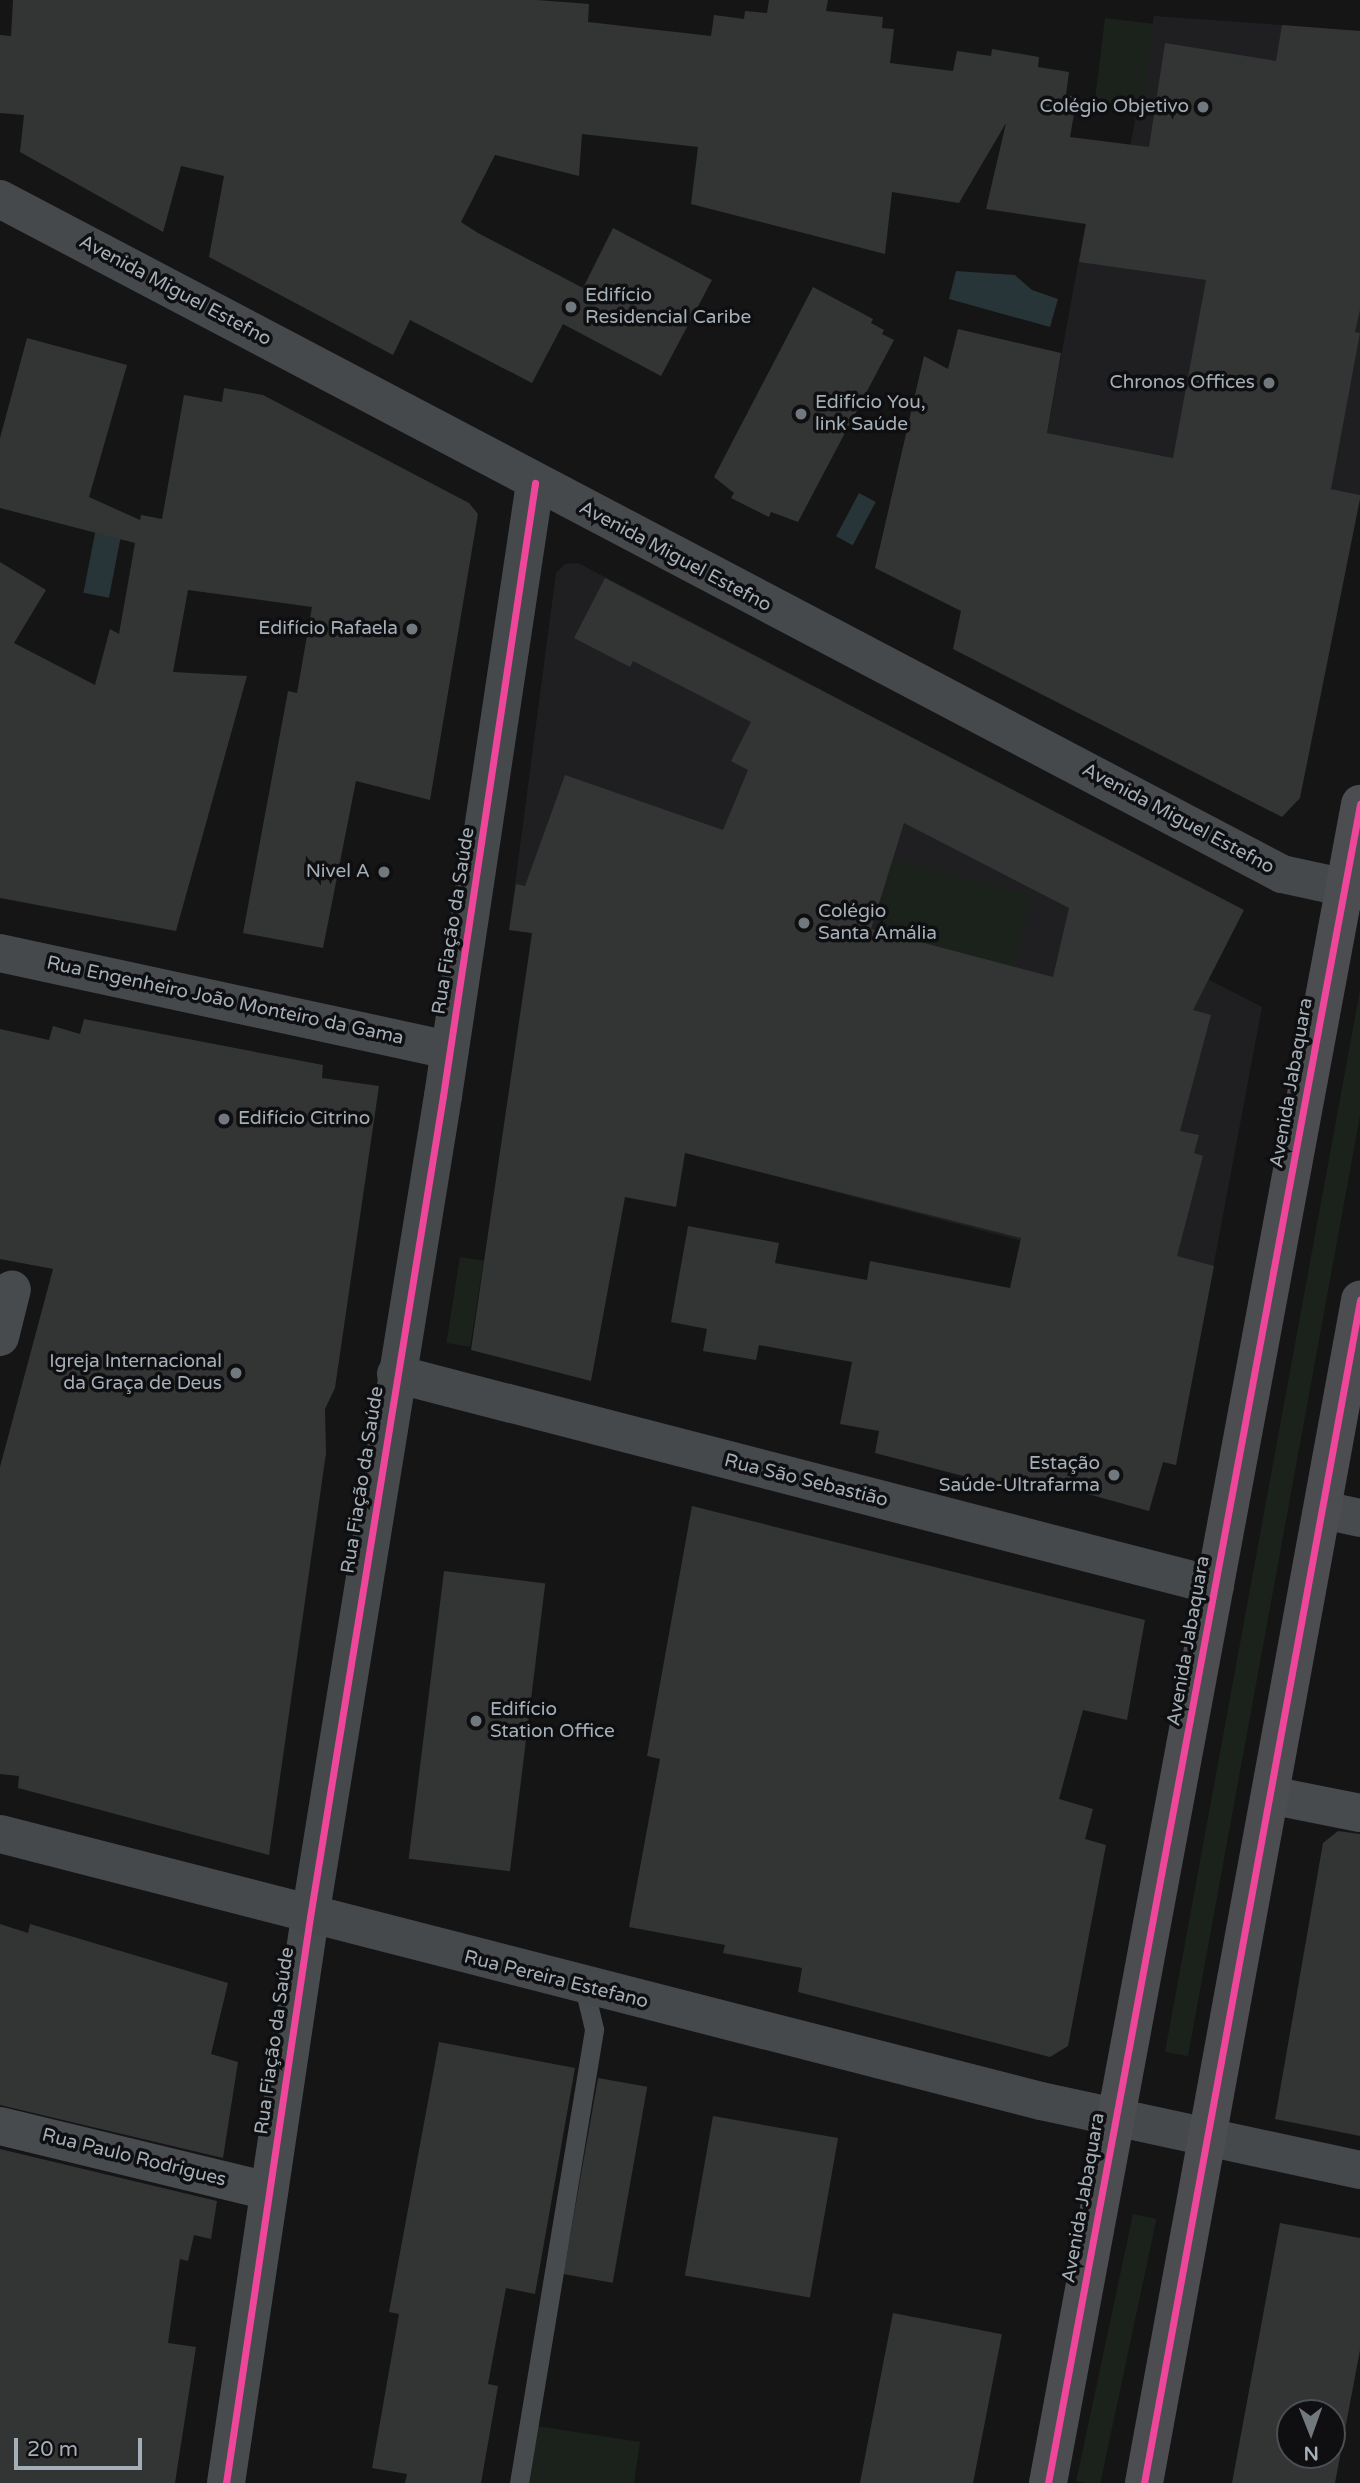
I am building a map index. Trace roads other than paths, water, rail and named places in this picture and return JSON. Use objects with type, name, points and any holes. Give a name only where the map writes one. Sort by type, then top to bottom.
[{"type":"main road","name":"Avenida Jabaquara","points":[[1048,2483],[1215,1586],[1352,889],[1360,804]]},
{"type":"main road","points":[[1144,2483],[1360,1300]]},
{"type":"street","name":"Avenida Miguel Estefno","points":[[0,199],[1282,874],[1352,889]]},
{"type":"street","name":"Rua Fiação da Saúde","points":[[226,2483],[310,1917],[450,1050],[535,483]]},
{"type":"street","name":"Rua Engenheiro João Monteiro da Gama","points":[[0,953],[450,1050]]},
{"type":"street","points":[[0,1337],[12,1289]]},
{"type":"street","name":"Rua São Sebastião","points":[[396,1374],[1215,1586]]},
{"type":"street","points":[[1323,1510],[1360,1518]]},
{"type":"street","points":[[1270,1795],[1360,1813]]},
{"type":"street","name":"Rua Pereira Estefano","points":[[0,1834],[584,1987],[1115,2117],[1360,2170]]},
{"type":"street","name":"Rua Paulo Rodrigues","points":[[0,2126],[269,2191]]},
{"type":"lane","points":[[519,2483],[594,2029],[584,1987]]},
{"type":"place","name":"Colégio Objetivo","points":[[1203,107]]},
{"type":"place","name":"Edifício Residencial Caribe","points":[[571,307]]},
{"type":"place","name":"Chronos Offices","points":[[1269,383]]},
{"type":"place","name":"Edifício You, link Saúde","points":[[801,414]]},
{"type":"place","name":"Edifício Rafaela","points":[[412,629]]},
{"type":"place","name":"Nivel A","points":[[384,872]]},
{"type":"place","name":"Colégio Santa Amália","points":[[804,923]]},
{"type":"place","name":"Edifício Citrino","points":[[224,1119]]},
{"type":"place","name":"Igreja Internacional da Graça de Deus","points":[[236,1373]]},
{"type":"place","name":"Estação Saúde-Ultrafarma","points":[[1114,1475]]},
{"type":"place","name":"Edifício Station Office","points":[[476,1721]]}]
